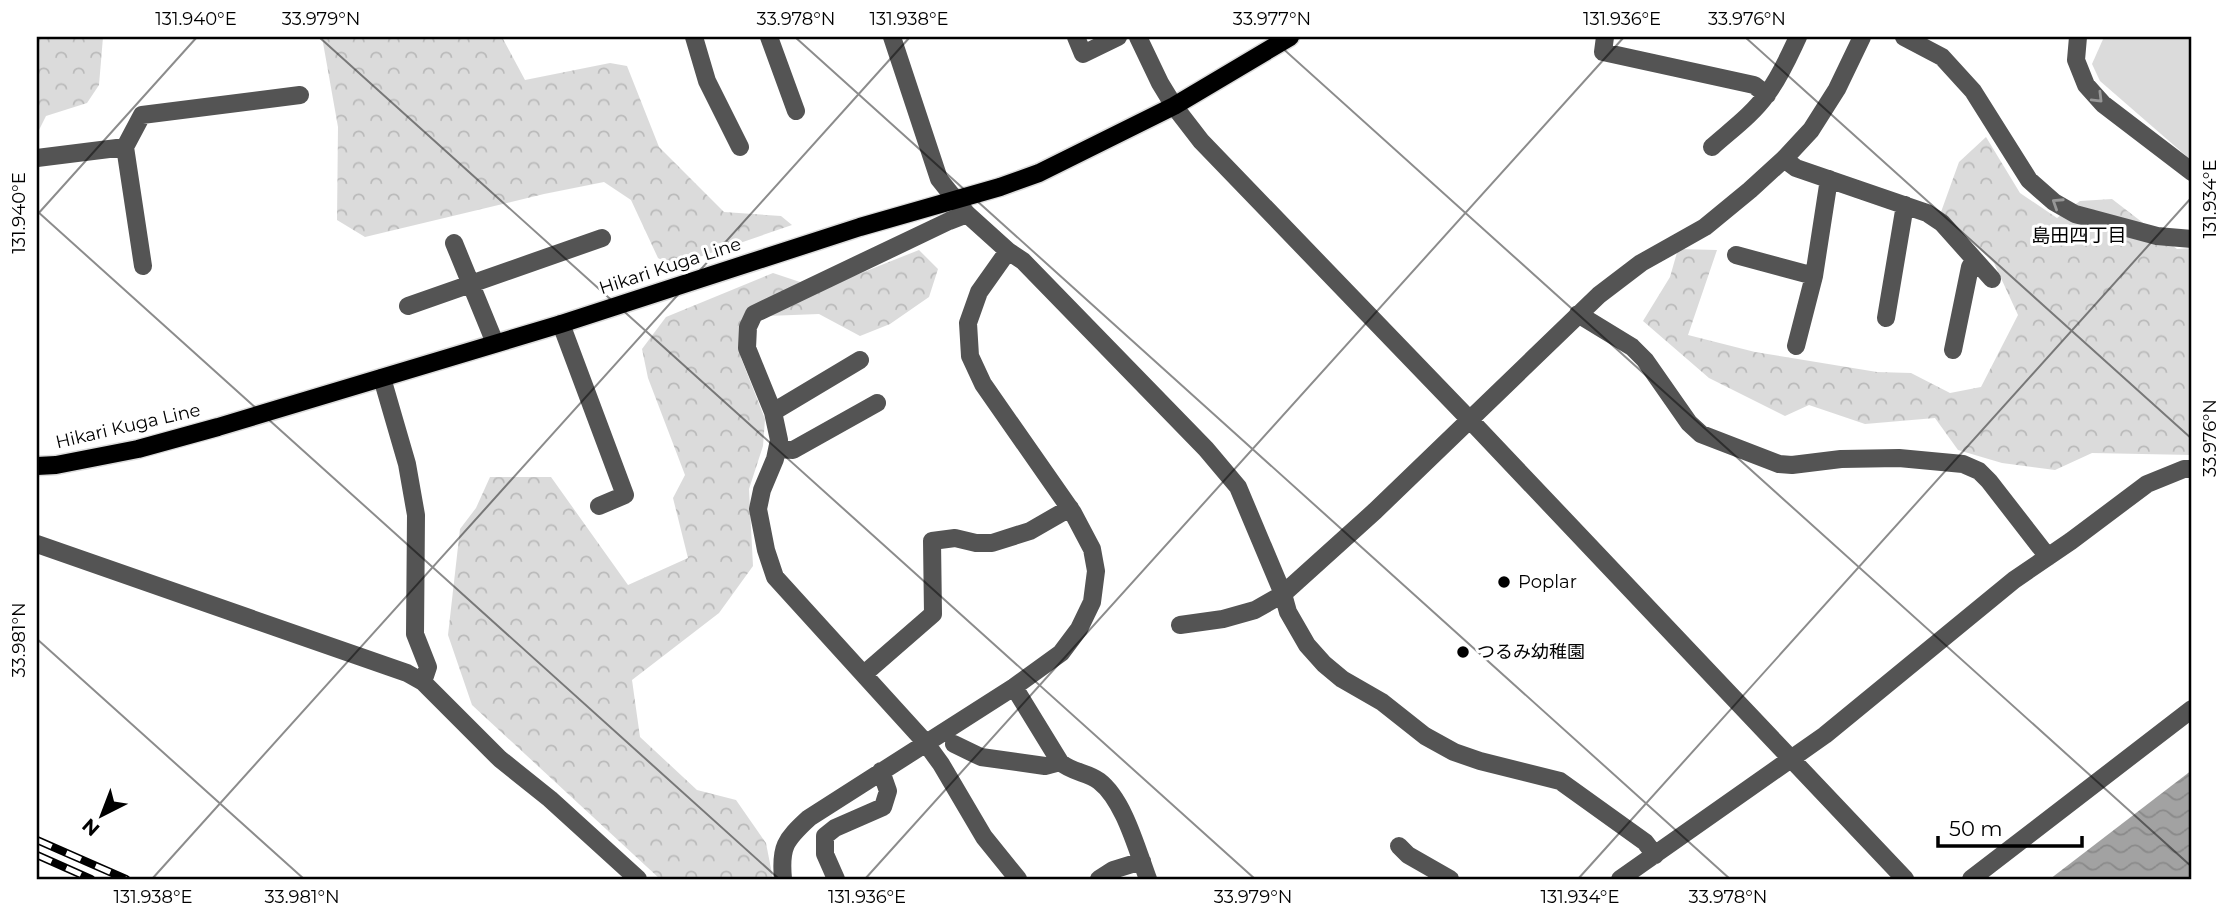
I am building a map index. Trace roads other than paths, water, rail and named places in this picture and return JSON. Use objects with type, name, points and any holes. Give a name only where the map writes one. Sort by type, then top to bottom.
[{"type":"main road","name":"Hikari Kuga Line","points":[[37,466],[56,465],[138,449],[561,324],[799,246],[961,208],[1040,173],[1174,106],[1290,37]]},
{"type":"street","points":[[694,37],[707,81],[740,147]]},
{"type":"street","points":[[769,37],[796,111]]},
{"type":"street","points":[[892,37],[939,179],[961,208],[1008,251],[1023,261],[1206,449],[1238,487],[1288,612],[1307,645],[1324,664],[1342,679],[1382,702],[1425,736],[1454,752],[1560,781],[1645,842],[1654,855]]},
{"type":"street","points":[[1076,37],[1083,54],[1118,37]]},
{"type":"street","points":[[1138,37],[1160,83],[1201,141],[1470,419],[1905,879]]},
{"type":"street","points":[[1605,37],[1603,52],[1754,85],[1767,95]]},
{"type":"street","points":[[1712,147],[1767,95],[1779,78],[1798,37]]},
{"type":"street","points":[[1180,625],[1223,619],[1255,610],[1283,594],[1374,511],[1577,314],[1641,263],[1705,227],[1784,159],[1817,120],[1837,89],[1862,37]]},
{"type":"street","points":[[1904,37],[1942,57],[1973,91],[2029,180],[2053,202],[2075,214],[2157,236],[2192,239]]},
{"type":"street","points":[[2078,37],[2076,60],[2086,85],[2103,104],[2192,172]]},
{"type":"street","points":[[143,266],[125,147],[142,115],[300,95]]},
{"type":"street","points":[[37,158],[125,147]]},
{"type":"street","points":[[1784,159],[1796,168],[1927,213],[1942,223],[1992,279]]},
{"type":"street","points":[[1796,346],[1814,276],[1829,179]]},
{"type":"street","points":[[1886,318],[1905,205]]},
{"type":"street","points":[[961,208],[754,313],[748,327],[747,348],[773,412],[779,440],[758,509],[766,550],[775,577],[926,742],[984,837],[1018,879]]},
{"type":"street","points":[[408,306],[602,239]]},
{"type":"street","points":[[454,243],[495,343]]},
{"type":"street","points":[[783,879],[783,848],[809,818],[1014,687],[1061,653],[1079,629],[1092,602],[1096,571],[1092,549],[1070,508],[983,384],[970,356],[968,323],[979,292],[1008,251]]},
{"type":"street","points":[[1736,256],[1814,276]]},
{"type":"street","points":[[1953,350],[1970,267],[1975,260]]},
{"type":"street","points":[[1577,314],[1632,347],[1645,360],[1689,424],[1701,434],[1779,464],[1899,458],[1963,464],[1979,471],[1989,481],[2048,556]]},
{"type":"street","points":[[561,324],[625,495],[599,506]]},
{"type":"street","points":[[773,412],[860,360]]},
{"type":"street","points":[[382,378],[407,464],[416,514],[415,634],[428,667],[424,682]]},
{"type":"street","points":[[777,449],[793,450],[877,403]]},
{"type":"street","points":[[1620,879],[1825,735],[2014,580],[2147,484],[2184,469],[2192,469]]},
{"type":"street","points":[[864,674],[933,614],[932,541],[955,538],[976,543],[992,543],[1030,531],[1070,508]]},
{"type":"street","points":[[37,544],[407,673],[424,682],[500,759],[550,799],[638,879]]},
{"type":"street","points":[[1014,687],[1060,762],[1069,770],[1096,778],[1107,787],[1125,819],[1149,879]]},
{"type":"street","points":[[1971,879],[2192,709]]},
{"type":"street","points":[[954,744],[981,757],[1045,765],[1060,762]]},
{"type":"street","points":[[836,879],[825,854],[825,836],[835,828],[883,807],[888,791],[881,771]]},
{"type":"street","points":[[1399,846],[1408,855],[1450,879]]},
{"type":"street","points":[[1098,879],[1113,870],[1142,861]]},
{"type":"water","points":[[2192,770],[2192,879],[2050,879]]},
{"type":"railway","points":[[37,840],[126,879]]},
{"type":"railway","points":[[37,855],[91,879]]},
{"type":"place","name":"Poplar","points":[[1504,582]]},
{"type":"place","name":"つるみ幼稚園","points":[[1463,652]]},
{"type":"district","name":"島田四丁目","points":[[2079,235]]}]
